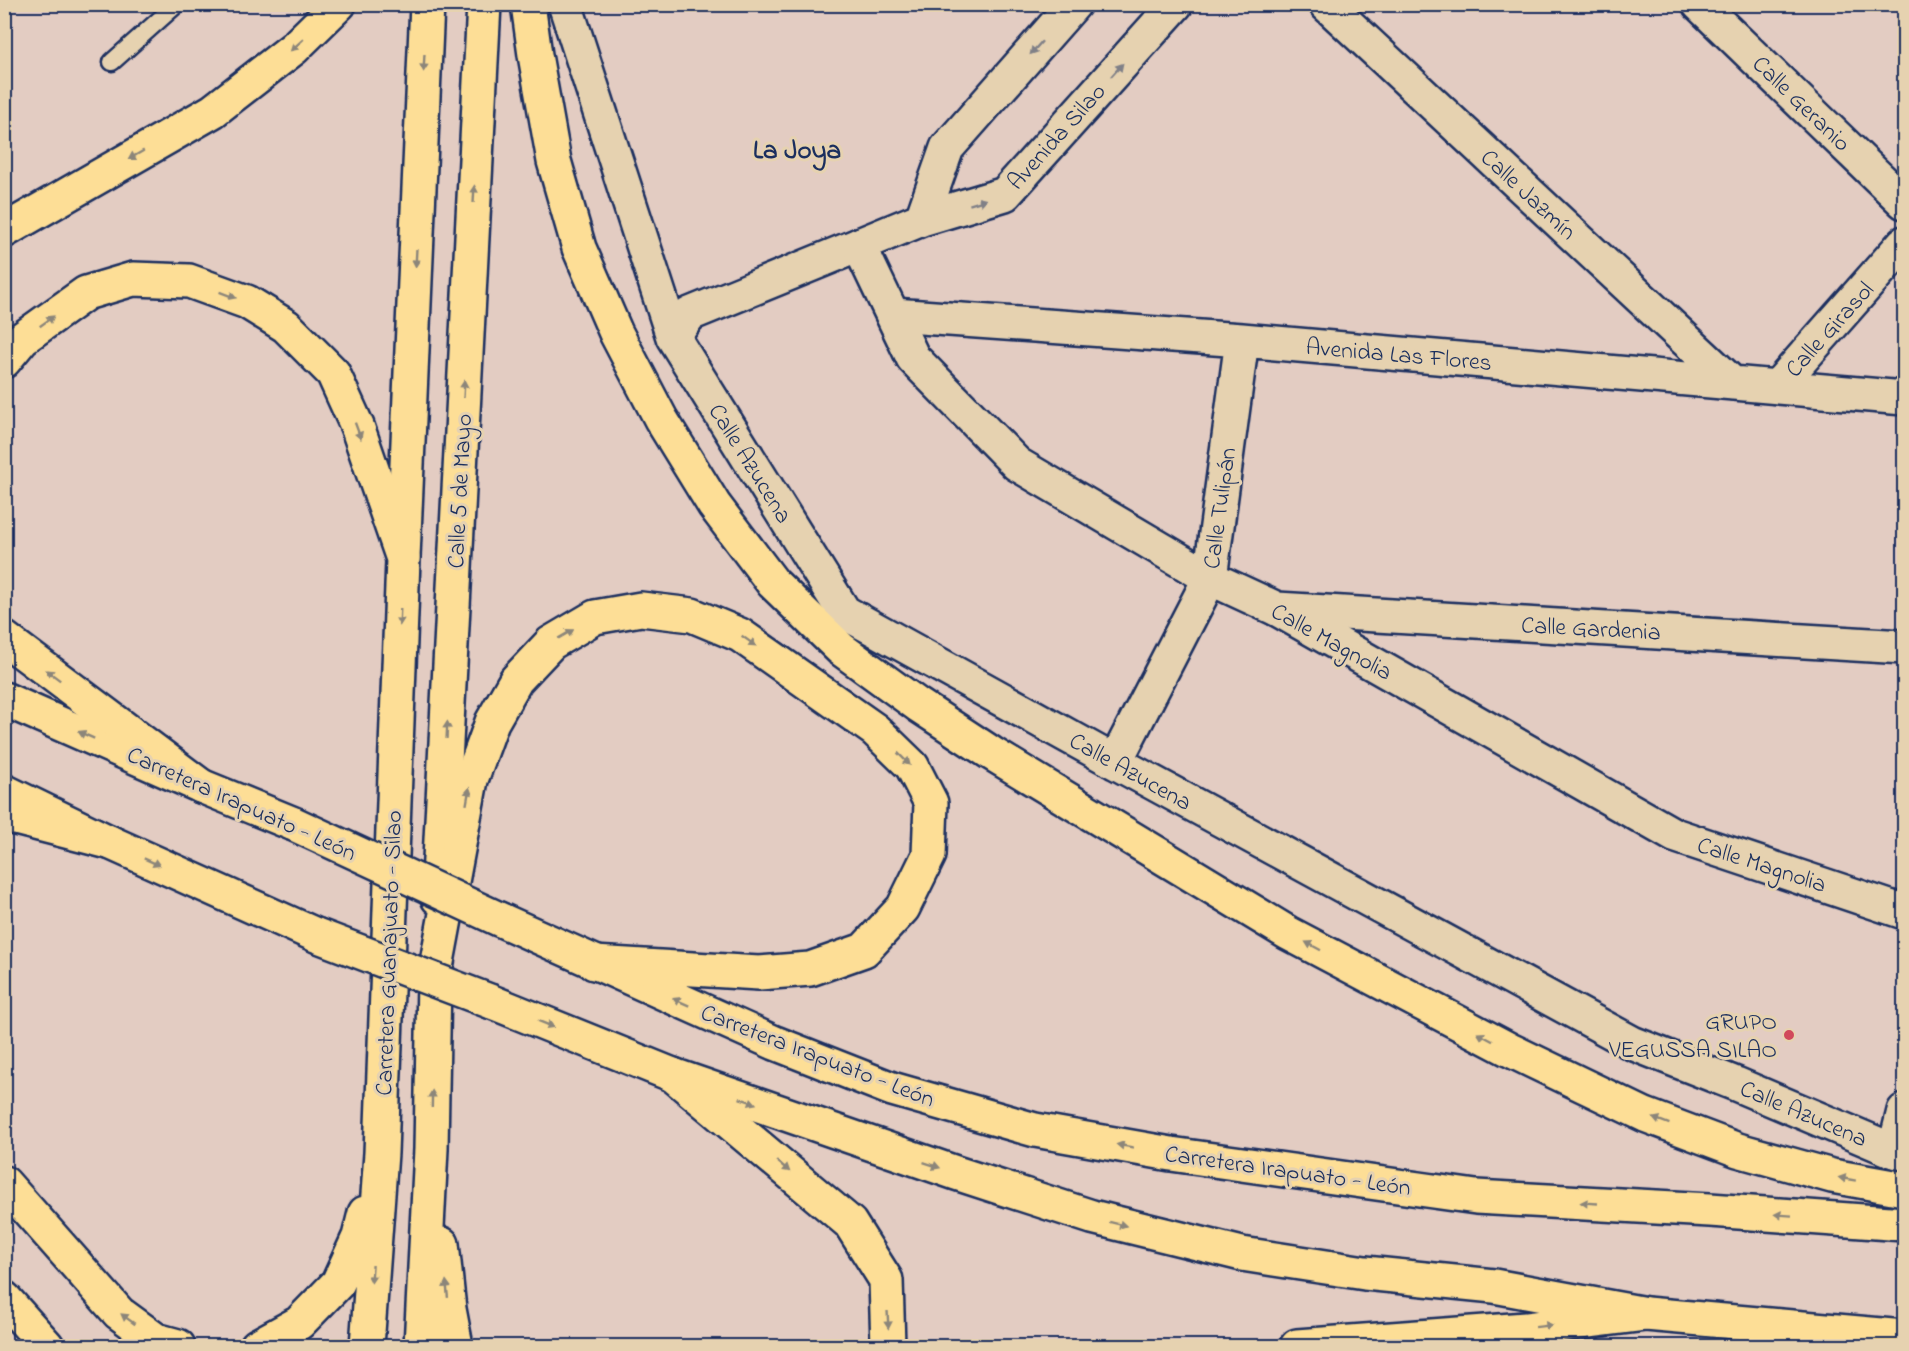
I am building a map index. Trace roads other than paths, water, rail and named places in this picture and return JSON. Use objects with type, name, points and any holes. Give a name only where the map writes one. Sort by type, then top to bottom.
[{"type":"main road","points":[[4,231],[213,111],[294,48],[339,4]]},
{"type":"main road","points":[[403,559],[427,4]]},
{"type":"main road","name":"Calle 5 de Mayo","points":[[434,978],[484,4]]},
{"type":"main road","points":[[528,4],[554,161],[579,248],[616,333],[661,419],[714,505],[773,583],[841,649],[918,705],[991,753],[1288,933],[1510,1050],[1645,1116],[1738,1150],[1832,1176],[1905,1189]]},
{"type":"main road","points":[[4,361],[23,338],[86,294],[133,279],[189,281],[248,302],[286,326],[333,373],[357,426],[403,559]]},
{"type":"main road","name":"Carretera Guanajuato - Silao","points":[[367,1347],[381,1153],[403,559]]},
{"type":"main road","points":[[434,978],[471,780],[492,722],[516,680],[551,643],[595,617],[641,609],[692,615],[740,635],[875,730],[912,766],[931,803],[929,855],[903,908],[864,950],[810,969],[759,973],[594,963]]},
{"type":"main road","points":[[4,638],[201,786]]},
{"type":"main road","name":"Carretera Irapuato - León","points":[[4,699],[201,786],[294,824],[594,963],[775,1043],[892,1089],[1035,1130],[1171,1154],[1476,1197],[1905,1224]]},
{"type":"main road","points":[[4,791],[109,842],[316,935],[674,1075],[1081,1214],[1242,1254],[1309,1265],[1494,1286],[1646,1314],[1905,1337]]},
{"type":"main road","points":[[4,815],[109,842]]},
{"type":"main road","name":"Carretera Guanajuato - Silao","points":[[421,1347],[431,1149],[434,978]]},
{"type":"main road","points":[[674,1075],[850,1223],[886,1280],[888,1347]]},
{"type":"main road","points":[[431,1149],[449,1309],[456,1347]]},
{"type":"main road","points":[[257,1347],[299,1335],[338,1283],[359,1237],[381,1153]]},
{"type":"main road","points":[[4,1183],[119,1313],[156,1340],[178,1347]]},
{"type":"main road","points":[[4,1298],[47,1347]]},
{"type":"main road","points":[[1298,1347],[1526,1329],[1646,1314]]},
{"type":"street","name":"Calle Azucena","points":[[565,4],[673,337],[844,612],[1632,1043],[1900,1152]]},
{"type":"street","points":[[922,219],[947,148],[1074,4]]},
{"type":"street","name":"Avenida Silao","points":[[859,245],[922,219],[1005,194],[1176,4]]},
{"type":"street","name":"Calle Jazmín","points":[[1326,4],[1732,382]]},
{"type":"street","name":"Calle Geranio","points":[[1699,4],[1905,202]]},
{"type":"street","name":"Calle Girasol","points":[[1777,387],[1905,243]]},
{"type":"street","points":[[673,337],[690,314],[859,245]]},
{"type":"street","name":"Calle Magnolia","points":[[859,245],[913,358],[1017,464],[1210,578],[1276,609],[1674,835],[1905,912]]},
{"type":"street","name":"Avenida Las Flores","points":[[893,315],[1242,340],[1905,398]]},
{"type":"street","name":"Calle Tulipán","points":[[1115,762],[1210,578],[1242,340]]},
{"type":"street","name":"Calle Gardenia","points":[[1276,609],[1905,647]]},
{"type":"street","points":[[1900,1152],[1905,1111]]},
{"type":"lane","points":[[112,62],[177,4]]},
{"type":"place","name":"GRUPO VEGUSSA SILAO","points":[[1789,1035]]},
{"type":"district","name":"La Joya","points":[[797,149]]}]
